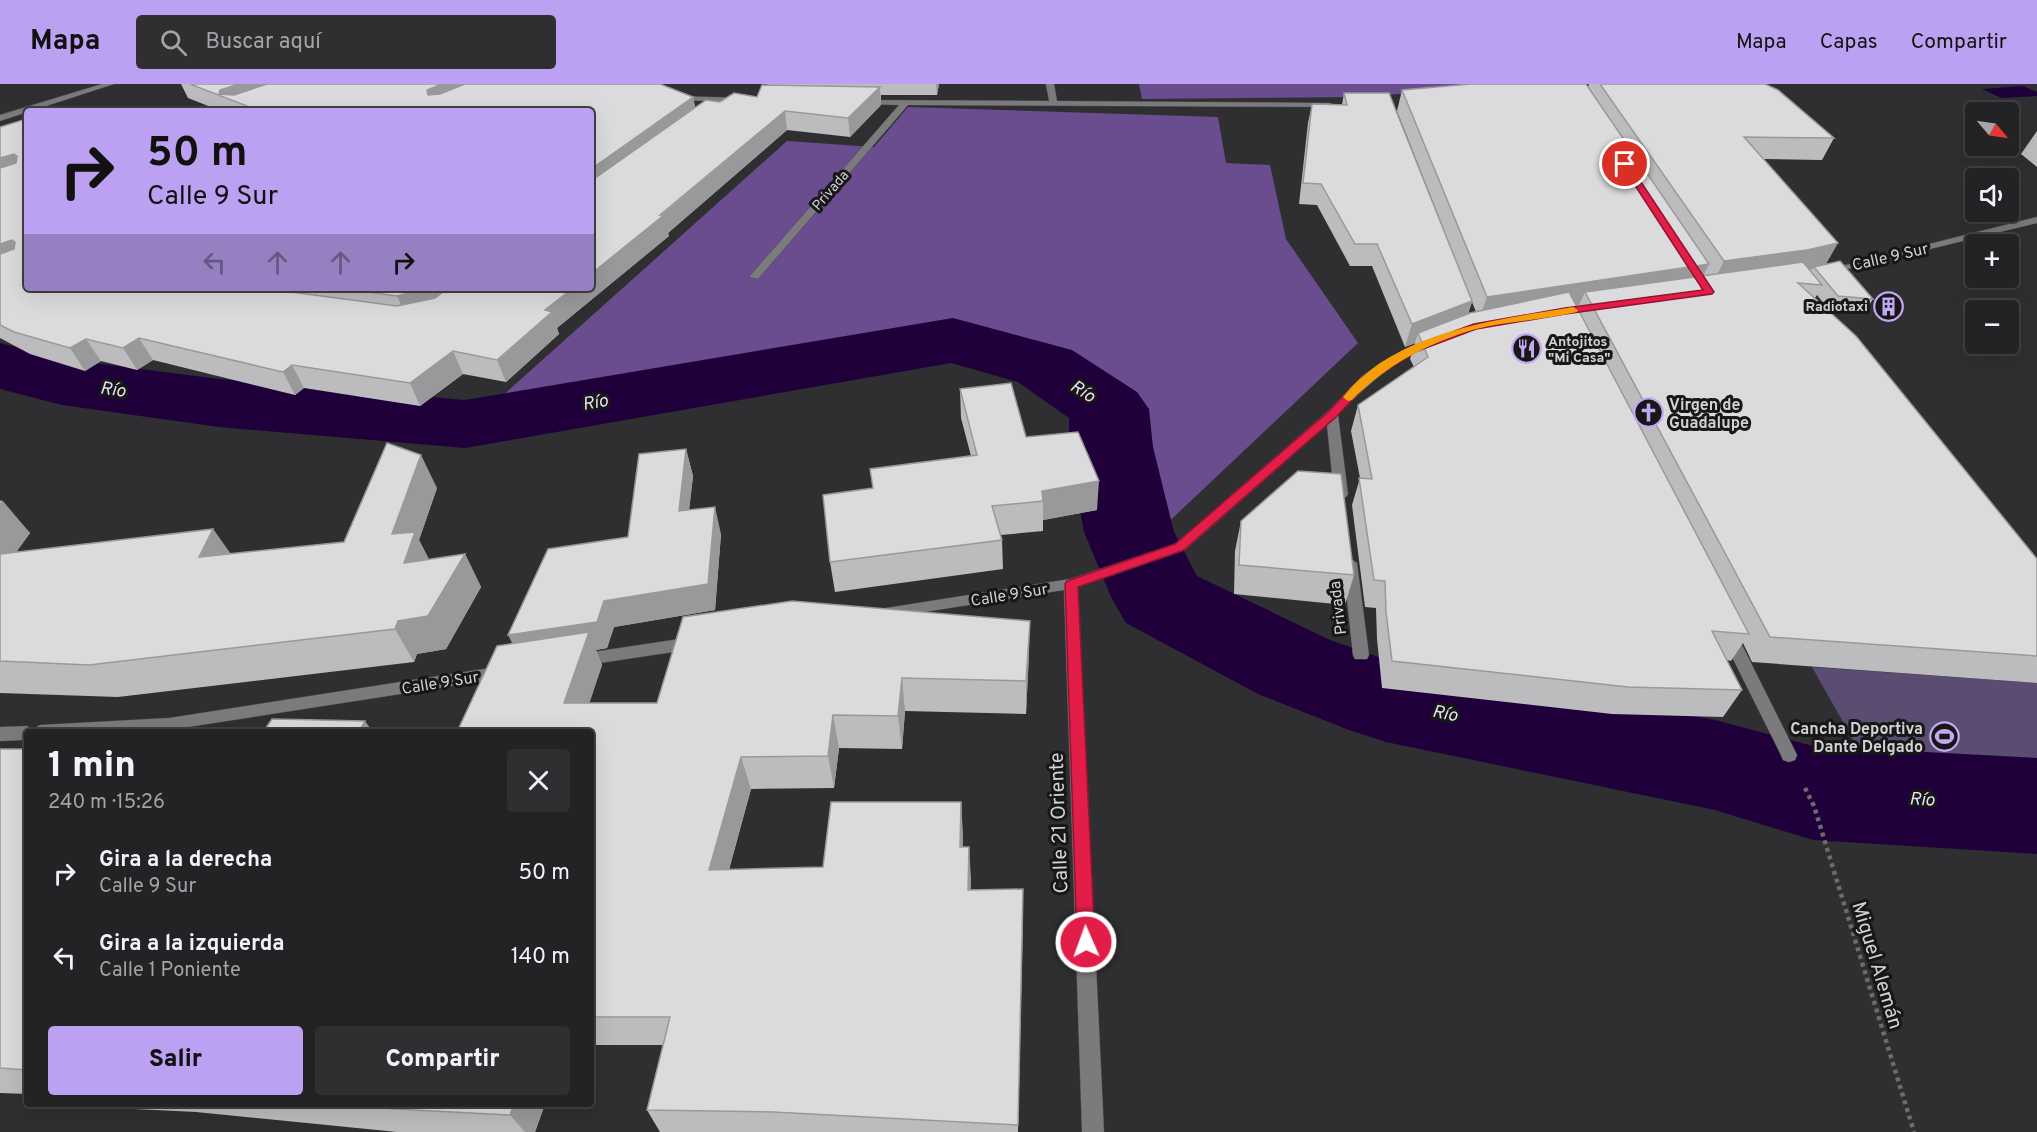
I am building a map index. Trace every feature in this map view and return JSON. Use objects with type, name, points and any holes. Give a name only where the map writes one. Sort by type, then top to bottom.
[{"type":"street","points":[[32,108],[110,84]]},
{"type":"street","points":[[1050,84],[1053,103]]},
{"type":"street","points":[[659,97],[752,100]]},
{"type":"street","points":[[710,113],[728,99]]},
{"type":"street","points":[[858,101],[1340,105]]},
{"type":"street","name":"Privada","points":[[754,277],[906,102]]},
{"type":"street","points":[[0,118],[24,111]]},
{"type":"street","name":"Calle 9 Sur","points":[[1818,273],[2037,220]]},
{"type":"street","points":[[2023,225],[2037,232]]},
{"type":"street","name":"Calle 9 Sur","points":[[872,615],[1071,584],[1180,547],[1332,414],[1366,379],[1411,350],[1442,338]]},
{"type":"street","points":[[1332,414],[1343,506]]},
{"type":"street","name":"Privada","points":[[1348,552],[1361,655]]},
{"type":"street","name":"Calle 21 Oriente","points":[[1071,584],[1093,1132]]},
{"type":"street","points":[[1720,618],[1789,755]]},
{"type":"street","points":[[567,662],[708,640]]},
{"type":"street","name":"Calle 9 Sur","points":[[88,729],[169,724],[520,670]]},
{"type":"street","points":[[0,734],[24,733]]},
{"type":"path","name":"Miguel Alemán","points":[[1814,806],[1914,1132]]},
{"type":"shaded area","points":[[1139,84],[1504,84],[1367,97],[1142,99]]},
{"type":"shaded area","points":[[2023,86],[2037,92],[2037,96],[2001,98],[1982,89]]},
{"type":"shaded area","points":[[908,107],[1218,117],[1226,163],[1270,165],[1286,239],[1358,343],[1159,531],[1109,409],[1045,366],[953,340],[500,398],[787,141],[874,147]]},
{"type":"shaded area","name":"Cancha Deportiva Dante Delgado","points":[[1812,667],[2037,683],[2037,799],[1882,791]]},
{"type":"building","points":[[190,84],[239,84],[220,90],[219,94],[234,95],[267,84],[442,84],[427,90],[428,95],[440,94],[465,84],[660,84],[693,97],[594,167],[594,108],[252,108]]},
{"type":"building","points":[[1471,84],[1586,84],[1709,264],[1487,297],[1402,90]]},
{"type":"building","points":[[1600,84],[1765,84],[1778,90],[1834,138],[1744,137],[1838,243],[1807,250],[1724,261]]},
{"type":"building","points":[[762,85],[880,87],[848,118],[785,111],[594,272],[594,179],[706,100],[720,102],[734,93],[757,97]]},
{"type":"building","points":[[1344,93],[1389,93],[1472,301],[1412,324],[1377,244],[1355,244],[1321,184],[1303,183],[1312,104],[1347,105]]},
{"type":"building","points":[[24,120],[24,291],[284,291],[397,306],[435,298],[444,291],[569,291],[545,310],[552,312],[497,360],[453,351],[410,383],[292,365],[283,372],[139,338],[123,348],[86,339],[70,348],[14,332],[0,325],[0,254],[14,249],[15,242],[12,240],[0,244],[0,168],[16,163],[17,156],[14,154],[0,158],[0,127]]},
{"type":"building","points":[[1840,261],[1873,299],[1838,296],[1814,267]]},
{"type":"building","points":[[1803,262],[1822,285],[1798,283],[1856,336],[2037,559],[2037,656],[1770,637],[1585,292]]},
{"type":"building","points":[[361,291],[416,291],[397,296]]},
{"type":"building","points":[[1569,292],[1749,634],[1712,631],[1742,690],[1628,687],[1392,661],[1385,581],[1374,580],[1359,478],[1372,479],[1358,405],[1428,357],[1418,333],[1470,313]]},
{"type":"building","points":[[1011,383],[1026,437],[1078,432],[1099,481],[1042,491],[1043,501],[992,506],[1002,540],[830,562],[823,495],[873,488],[870,469],[977,455],[960,389]]},
{"type":"building","points":[[387,443],[421,455],[392,534],[415,532],[404,563],[465,554],[428,616],[398,621],[395,629],[89,665],[0,661],[0,554],[213,529],[199,557],[344,542]]},
{"type":"building","points":[[686,449],[679,511],[715,507],[708,584],[604,601],[597,622],[508,635],[548,549],[628,537],[639,454]]},
{"type":"building","points":[[1298,471],[1341,474],[1354,575],[1239,565],[1241,521]]},
{"type":"building","points":[[792,601],[1030,621],[1026,681],[902,678],[898,716],[833,715],[828,756],[741,757],[709,870],[823,867],[831,802],[961,802],[960,847],[969,847],[968,890],[1023,889],[1018,1125],[773,1112],[647,1110],[670,1017],[594,1017],[594,729],[458,729],[497,646],[589,632],[564,703],[657,703],[683,617]]},
{"type":"building","points":[[272,719],[365,721],[361,729],[265,729]]},
{"type":"building","points":[[0,749],[24,749],[24,1070],[0,1068]]},
{"type":"building","points":[[375,1107],[513,1107],[510,1115]]},
{"type":"waterway","name":"Río","points":[[0,366],[62,382],[219,403],[465,424],[953,340],[1045,366],[1109,409],[1111,447],[1129,532],[1160,599],[1294,667],[1386,701],[1715,765],[1813,793],[2037,806]]},
{"type":"slow traffic","points":[[1348,397],[1366,379],[1411,350],[1474,327],[1573,310]]},
{"type":"place","name":"Radiotaxi","points":[[1889,306]]},
{"type":"place","name":"Antojitos \"Mi Casa\"","points":[[1527,349]]},
{"type":"place","name":"Virgen de Guadalupe","points":[[1648,413]]},
{"type":"place","name":"Cancha Deportiva Dante Delgado","points":[[1944,737]]},
{"type":"route","points":[[1086,942],[1071,584],[1180,547],[1332,414],[1366,379],[1411,350],[1474,327],[1565,311],[1709,292],[1625,164]]}]
